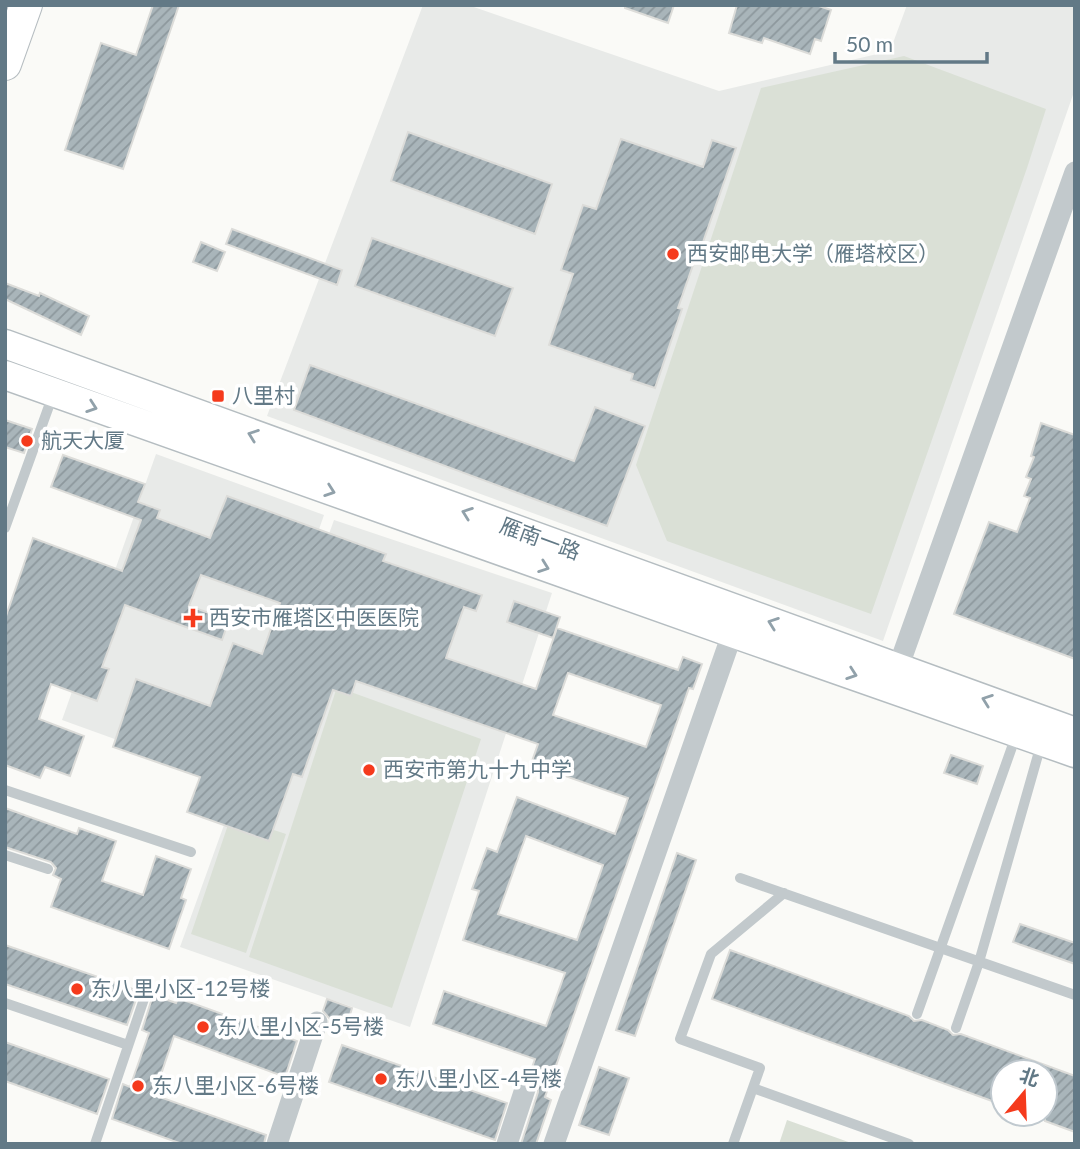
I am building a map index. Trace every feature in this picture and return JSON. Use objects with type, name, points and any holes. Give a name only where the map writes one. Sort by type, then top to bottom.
[{"type":"main road","points":[[5,64],[26,5]]},
{"type":"main road","name":"雁南一路","points":[[5,344],[59,380],[736,622],[897,690],[1032,727],[1075,732]]},
{"type":"main road","name":"雁南一路","points":[[5,375],[59,380]]},
{"type":"main road","name":"雁南一路","points":[[736,622],[898,668],[1032,727],[1075,753]]},
{"type":"street","points":[[898,668],[1075,172]]},
{"type":"street","points":[[554,1144],[736,622]]},
{"type":"street","points":[[277,1144],[317,1022]]},
{"type":"street","points":[[506,1144],[525,1089]]},
{"type":"lane","points":[[5,528],[59,380]]},
{"type":"lane","points":[[918,1014],[940,948],[1032,727]]},
{"type":"lane","points":[[956,1028],[979,962],[1032,727]]},
{"type":"lane","points":[[5,790],[191,852]]},
{"type":"lane","points":[[5,855],[48,869]]},
{"type":"lane","points":[[740,878],[1075,995]]},
{"type":"lane","points":[[733,1144],[760,1068],[680,1039],[711,954],[784,893]]},
{"type":"lane","points":[[95,1144],[145,996]]},
{"type":"lane","points":[[5,1003],[128,1045]]},
{"type":"lane","points":[[752,1088],[909,1144]]},
{"type":"shaded area","name":"西安邮电大学（雁塔校区）","points":[[423,5],[468,5],[719,91],[890,51],[907,5],[1075,5],[1075,89],[883,641],[267,416]]},
{"type":"shaded area","points":[[904,56],[1046,109],[871,614],[667,541],[636,465],[761,88]]},
{"type":"shaded area","name":"西安市雁塔区中医医院","points":[[156,454],[324,515],[231,781],[62,720]]},
{"type":"shaded area","name":"西安市第九十九中学","points":[[334,520],[552,593],[410,1027],[180,947]]},
{"type":"shaded area","points":[[337,687],[481,739],[392,1008],[249,957]]},
{"type":"shaded area","points":[[231,816],[286,834],[246,953],[191,934]]},
{"type":"shaded area","points":[[787,1120],[854,1144],[779,1144]]},
{"type":"building","points":[[153,5],[179,5],[123,169],[65,150],[101,43],[136,55]]},
{"type":"building","points":[[625,5],[674,5],[668,23],[625,8]]},
{"type":"building","points":[[737,5],[816,5],[831,10],[821,41],[815,39],[810,54],[764,38],[762,43],[729,33]]},
{"type":"building","points":[[408,132],[552,184],[535,234],[391,181]]},
{"type":"building","points":[[621,139],[703,167],[712,140],[736,148],[678,308],[682,309],[655,388],[631,380],[633,374],[549,345],[573,274],[561,270],[583,205],[596,209]]},
{"type":"building","points":[[232,229],[342,270],[337,285],[226,244]]},
{"type":"building","points":[[372,238],[513,288],[495,336],[355,286]]},
{"type":"building","points":[[201,242],[225,252],[217,271],[193,262]]},
{"type":"building","points":[[5,283],[39,296],[40,293],[89,316],[81,335],[5,299]]},
{"type":"building","points":[[310,365],[574,461],[595,407],[645,426],[607,526],[294,410]]},
{"type":"building","points":[[5,420],[32,429],[24,453],[5,447]]},
{"type":"building","points":[[1041,423],[1075,435],[1075,659],[954,614],[989,522],[1017,532],[1030,498],[1024,496],[1031,479],[1026,477],[1034,457],[1031,456]]},
{"type":"building","points":[[63,455],[145,484],[138,502],[160,510],[157,518],[210,538],[227,496],[386,554],[383,561],[482,595],[476,611],[464,607],[446,658],[536,689],[557,628],[678,670],[683,657],[702,664],[693,689],[689,688],[545,1097],[551,1100],[536,1144],[521,1144],[538,1092],[535,1081],[529,1076],[535,1059],[433,1024],[444,991],[546,1026],[565,973],[463,940],[479,891],[472,889],[487,848],[497,852],[517,797],[615,834],[628,798],[531,764],[538,744],[356,681],[351,696],[333,690],[302,777],[293,774],[269,841],[187,812],[200,777],[113,747],[136,679],[210,706],[233,643],[262,654],[280,603],[201,575],[189,606],[229,620],[222,640],[125,605],[102,667],[109,669],[97,701],[51,684],[39,719],[84,736],[70,776],[45,767],[40,778],[5,765],[5,619],[33,538],[122,571],[141,520],[51,487]],"holes":[[[568,673],[661,705],[646,747],[553,715]],[[526,836],[603,865],[577,940],[498,914]]]},
{"type":"building","points":[[514,601],[560,617],[553,638],[507,622]]},
{"type":"building","points":[[951,755],[983,766],[977,784],[944,773]]},
{"type":"building","points":[[5,808],[77,834],[79,828],[116,841],[102,881],[143,895],[156,856],[191,869],[181,898],[186,900],[169,949],[51,907],[61,879],[53,875],[56,868],[51,862],[5,847]]},
{"type":"building","points":[[677,853],[696,860],[635,1036],[616,1030]]},
{"type":"building","points":[[1020,924],[1075,943],[1075,964],[1013,942]]},
{"type":"building","name":"东八里小区-12号楼","points":[[5,945],[139,991],[127,1025],[5,984]]},
{"type":"building","points":[[730,950],[909,1016],[914,1021],[922,1020],[948,1030],[953,1035],[961,1034],[1026,1058],[989,1058],[989,1100],[712,999]]},
{"type":"building","points":[[153,995],[176,1003],[178,998],[297,1041],[285,1077],[174,1036],[154,1095],[266,1135],[264,1144],[182,1144],[112,1119],[123,1084],[130,1087],[149,1033],[142,1030]]},
{"type":"building","points":[[327,999],[352,1008],[345,1032],[329,1027],[330,1019],[323,1011]]},
{"type":"building","points":[[5,1042],[109,1079],[97,1114],[5,1081]]},
{"type":"building","points":[[342,1045],[507,1103],[495,1140],[329,1082]]},
{"type":"building","points":[[599,1067],[629,1078],[609,1135],[579,1125]]},
{"type":"building","points":[[1059,1070],[1075,1076],[1075,1132],[1059,1126]]},
{"type":"place","name":"西安邮电大学（雁塔校区）","points":[[673,254]]},
{"type":"place","name":"八里村","points":[[218,396]]},
{"type":"place","name":"航天大厦","points":[[27,441]]},
{"type":"place","name":"西安市雁塔区中医医院","points":[[193,618]]},
{"type":"place","name":"西安市第九十九中学","points":[[369,770]]},
{"type":"place","name":"东八里小区-12号楼","points":[[77,989]]},
{"type":"place","name":"东八里小区-5号楼","points":[[203,1027]]},
{"type":"place","name":"东八里小区-4号楼","points":[[381,1079]]},
{"type":"place","name":"东八里小区-6号楼","points":[[138,1086]]}]
